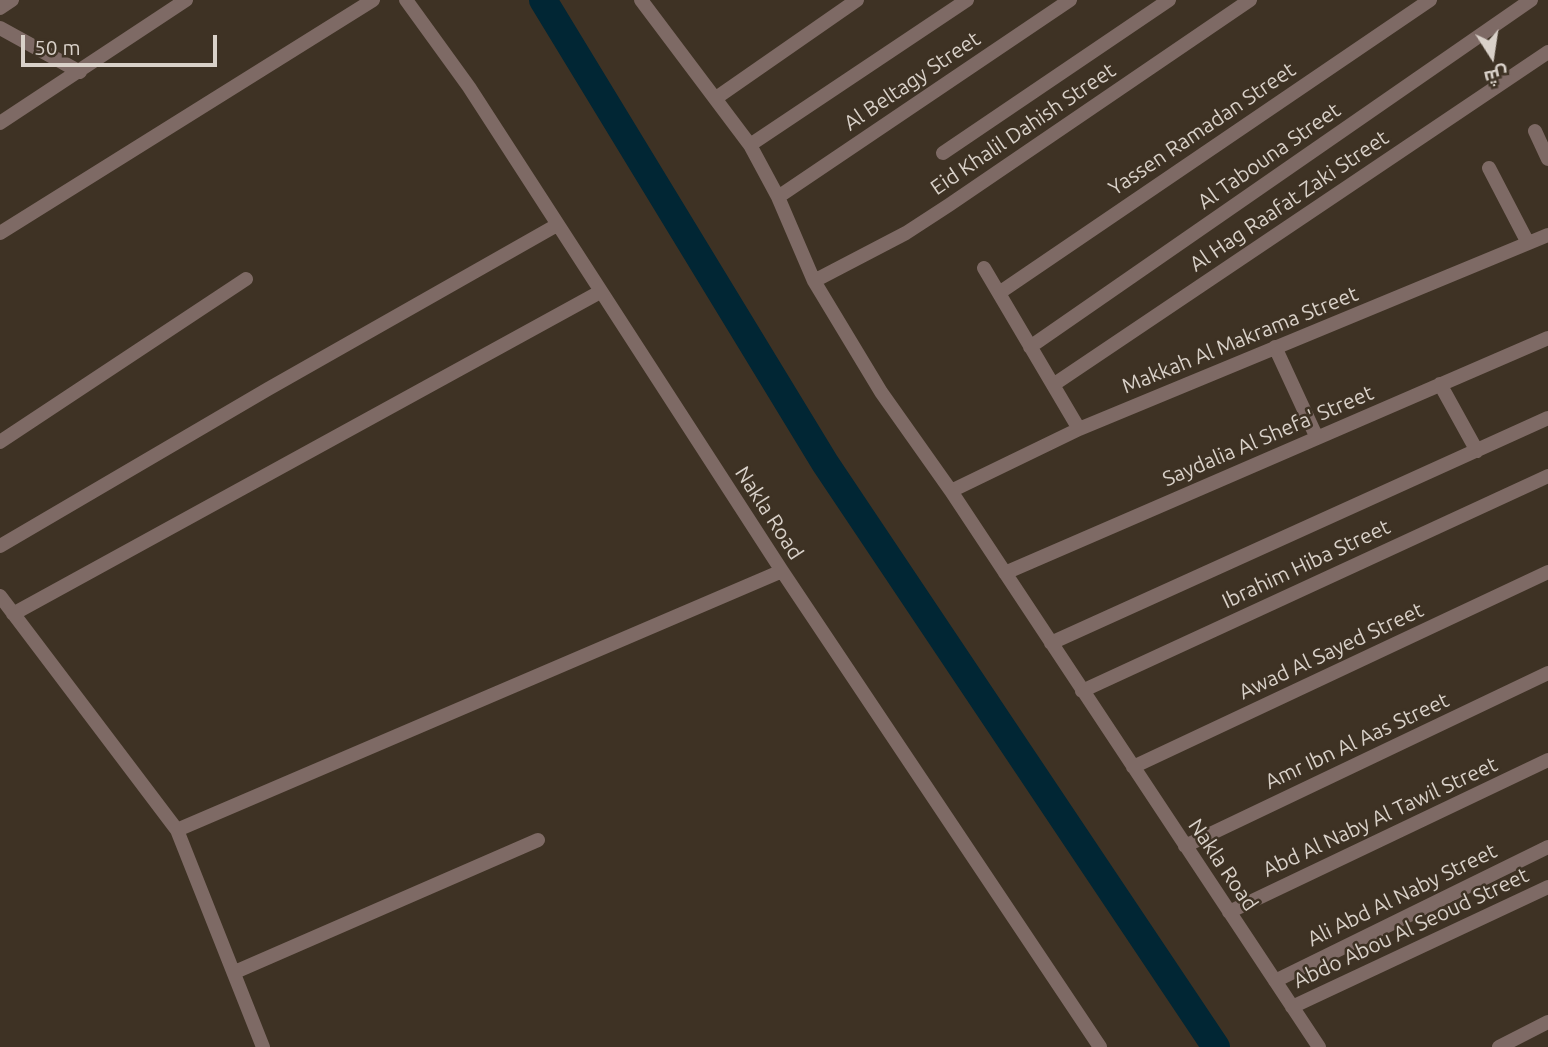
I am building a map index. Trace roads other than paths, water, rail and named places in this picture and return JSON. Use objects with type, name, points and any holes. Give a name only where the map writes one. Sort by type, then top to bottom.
[{"type":"street","points":[[0,8],[12,0]]},
{"type":"street","points":[[0,123],[186,0]]},
{"type":"street","points":[[0,233],[373,0]]},
{"type":"street","name":"Nakla Road","points":[[406,0],[469,87],[782,571],[1100,1047]]},
{"type":"street","name":"Nakla Road","points":[[641,0],[750,145],[778,197],[814,281],[881,392],[951,491],[1319,1047]]},
{"type":"street","points":[[716,98],[857,0]]},
{"type":"street","points":[[750,145],[967,0]]},
{"type":"street","name":"Al Beltagy Street","points":[[778,197],[1070,0]]},
{"type":"street","points":[[943,153],[1169,0]]},
{"type":"street","name":"Eid Khalil Dahish Street","points":[[814,281],[905,233],[949,205],[1250,0]]},
{"type":"street","name":"Yassen Ramadan Street","points":[[999,293],[1430,0]]},
{"type":"street","name":"Al Tabouna Street","points":[[1030,347],[1531,0]]},
{"type":"street","points":[[0,28],[80,72]]},
{"type":"street","name":"Al Hag Raafat Zaki Street","points":[[1053,385],[1548,52]]},
{"type":"street","points":[[1535,131],[1548,159]]},
{"type":"street","points":[[1489,168],[1528,243]]},
{"type":"street","points":[[0,546],[268,389],[557,225]]},
{"type":"street","name":"Makkah Al Makrama Street","points":[[951,491],[1079,429],[1548,235]]},
{"type":"street","points":[[984,268],[1079,429]]},
{"type":"street","points":[[0,442],[246,279]]},
{"type":"street","points":[[13,614],[600,292]]},
{"type":"street","name":"Saydalia Al Shefa' Street","points":[[1005,573],[1548,338]]},
{"type":"street","points":[[1275,348],[1317,438]]},
{"type":"street","points":[[1440,384],[1476,451]]},
{"type":"street","points":[[1051,643],[1548,418]]},
{"type":"street","name":"Ibrahim Hiba Street","points":[[1082,691],[1548,476]]},
{"type":"street","points":[[177,830],[782,571]]},
{"type":"street","name":"Awad Al Sayed Street","points":[[1133,767],[1548,572]]},
{"type":"street","points":[[0,596],[177,830],[263,1047]]},
{"type":"street","name":"Amr Ibn Al Aas Street","points":[[1185,846],[1548,673]]},
{"type":"street","name":"Abd Al Naby Al Tawil Street","points":[[1229,912],[1548,760]]},
{"type":"street","points":[[235,972],[538,841]]},
{"type":"street","name":"Ali Abd Al Naby Street","points":[[1275,981],[1548,847]]},
{"type":"street","name":"Abdo Abou Al Seoud Street","points":[[1292,1007],[1548,887]]},
{"type":"street","points":[[1499,1047],[1548,1023]]},
{"type":"waterway","points":[[543,0],[825,463],[1216,1047]]}]
